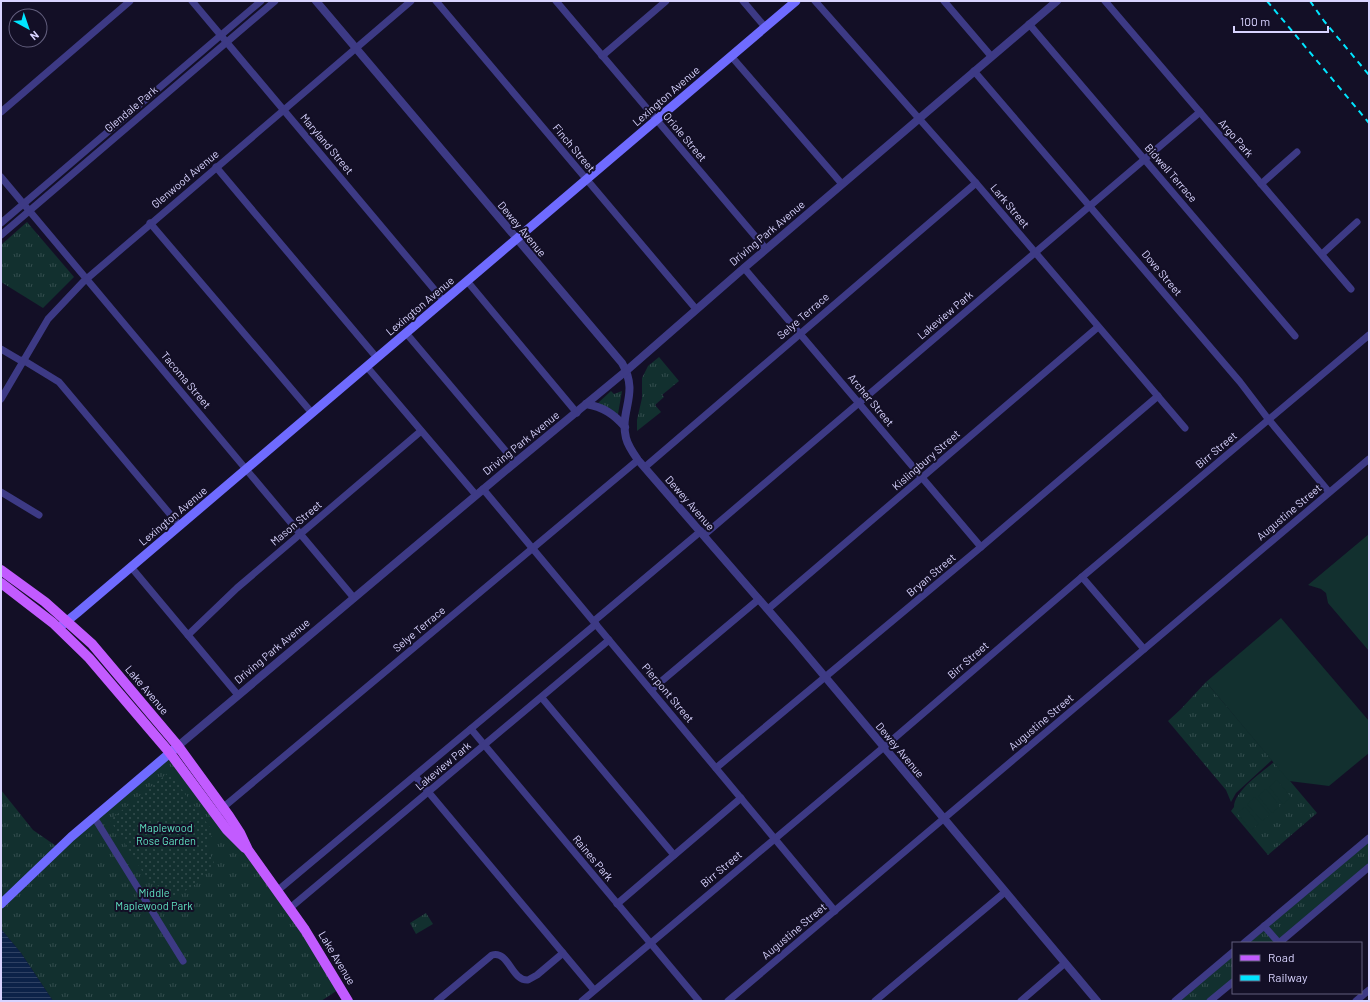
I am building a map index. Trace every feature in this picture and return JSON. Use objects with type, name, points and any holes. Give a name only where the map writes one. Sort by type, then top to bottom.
[{"type":"main road","name":"Lexington Avenue","points":[[58,627],[68,621],[180,526],[796,1]]},
{"type":"main road","name":"Lake Avenue","points":[[1,570],[41,598],[68,621],[98,651],[178,746],[224,808],[240,833],[248,850],[318,949],[348,1001]]},
{"type":"main road","name":"Lake Avenue","points":[[1,583],[29,603],[58,627],[93,662],[170,753],[215,814],[234,837],[248,850]]},
{"type":"main road","name":"Driving Park Avenue","points":[[1,904],[94,818],[178,746]]},
{"type":"street","points":[[1,112],[130,1]]},
{"type":"street","name":"Maryland Street","points":[[192,1],[444,301]]},
{"type":"street","name":"Glendale Park","points":[[1,223],[262,1]]},
{"type":"street","name":"Glendale Park","points":[[1,235],[275,1]]},
{"type":"street","name":"Dewey Avenue","points":[[316,1],[615,355],[626,371],[630,387],[625,427],[628,442],[638,460],[759,599],[1097,1001]]},
{"type":"street","name":"Glenwood Avenue","points":[[1,399],[50,315],[86,278],[411,1]]},
{"type":"street","name":"Finch Street","points":[[436,1],[696,309]]},
{"type":"street","name":"Oriole Street","points":[[556,1],[766,250]]},
{"type":"street","points":[[602,56],[666,1]]},
{"type":"street","points":[[743,1],[765,27]]},
{"type":"street","name":"Lark Street","points":[[816,1],[976,183],[1185,428]]},
{"type":"street","points":[[944,1],[991,56]]},
{"type":"street","name":"Driving Park Avenue","points":[[178,746],[515,462],[577,413],[696,309],[1057,1]]},
{"type":"street","name":"Argo Park","points":[[1105,1],[1351,289]]},
{"type":"street","name":"Bidwell Terrace","points":[[1029,24],[1296,336]]},
{"type":"street","points":[[731,56],[842,184]]},
{"type":"street","name":"Dove Street","points":[[974,71],[1240,382],[1269,420],[1330,492]]},
{"type":"street","name":"Lakeview Park","points":[[277,891],[471,730],[595,623],[859,403],[1200,112]]},
{"type":"street","points":[[1262,184],[1297,152]]},
{"type":"street","points":[[216,167],[377,358]]},
{"type":"street","name":"Tacoma Street","points":[[1,177],[354,598]]},
{"type":"street","name":"Selye Terrace","points":[[645,467],[799,333],[976,183]]},
{"type":"street","points":[[1322,254],[1357,222]]},
{"type":"street","points":[[150,223],[312,413]]},
{"type":"street","name":"Archer Street","points":[[744,268],[981,547]]},
{"type":"street","points":[[467,281],[577,413]]},
{"type":"street","name":"Kislingbury Street","points":[[768,610],[1098,327]]},
{"type":"street","points":[[406,333],[515,462]]},
{"type":"street","name":"Birr Street","points":[[582,1001],[1369,335]]},
{"type":"street","points":[[1,349],[55,379],[61,384],[180,526]]},
{"type":"street","points":[[367,367],[476,496]]},
{"type":"street","name":"Bryan Street","points":[[716,768],[981,547],[1158,396]]},
{"type":"street","points":[[586,404],[597,406],[612,414],[625,427]]},
{"type":"street","name":"Mason Street","points":[[188,636],[233,591],[421,431]]},
{"type":"street","name":"Augustine Street","points":[[728,1001],[1369,459]]},
{"type":"street","name":"Selye Terrace","points":[[215,814],[638,460]]},
{"type":"street","name":"Pierpont Street","points":[[483,489],[835,911]]},
{"type":"street","points":[[1,492],[39,515]]},
{"type":"street","points":[[131,567],[238,695]]},
{"type":"street","points":[[1082,577],[1144,649]]},
{"type":"street","points":[[651,690],[759,599]]},
{"type":"street","name":"Lakeview Park","points":[[290,908],[610,640]]},
{"type":"street","points":[[542,698],[674,855]]},
{"type":"street","name":"Raines Park","points":[[471,730],[699,1001]]},
{"type":"street","points":[[415,776],[594,990]]},
{"type":"street","points":[[617,904],[741,798]]},
{"type":"street","points":[[94,818],[184,961]]},
{"type":"street","points":[[1245,942],[1369,838]]},
{"type":"street","points":[[1280,942],[1369,867]]},
{"type":"street","points":[[875,1001],[1005,892]]},
{"type":"street","points":[[1264,926],[1278,942]]},
{"type":"street","points":[[437,1001],[492,955],[496,954],[502,956],[520,978],[528,980],[538,975],[563,953]]},
{"type":"street","points":[[1176,1001],[1232,953]]},
{"type":"street","points":[[1021,1001],[1065,963]]},
{"type":"street","points":[[1210,1001],[1232,983]]},
{"type":"street","points":[[1356,1001],[1369,990]]},
{"type":"green space","points":[[27,222],[74,277],[43,308],[1,282],[1,245]]},
{"type":"green space","points":[[659,357],[679,381],[662,395],[664,397],[655,405],[661,412],[637,431],[637,420],[642,398],[642,378],[648,366]]},
{"type":"green space","points":[[611,391],[614,394],[622,391],[618,414],[598,403]]},
{"type":"green space","points":[[1369,534],[1369,651],[1328,603],[1326,593],[1321,589],[1308,585]]},
{"type":"green space","points":[[1281,618],[1369,721],[1369,753],[1329,786],[1289,781],[1206,682]]},
{"type":"green space","points":[[1206,682],[1272,760],[1236,793],[1231,802],[1226,790],[1168,721]]},
{"type":"green space","name":"Middle Maplewood Park","points":[[170,753],[234,837],[341,988],[321,1001],[53,1001],[21,953],[1,929],[1,790],[33,830],[59,848]]},
{"type":"green space","points":[[1274,762],[1317,813],[1268,855],[1231,811],[1243,788]]},
{"type":"green space","name":"Maplewood Rose Garden","points":[[169,772],[215,834],[205,841],[214,863],[199,882],[172,899],[146,877],[110,820]]},
{"type":"green space","points":[[1277,780],[1291,797],[1283,804],[1269,787]]},
{"type":"green space","points":[[1266,789],[1280,806],[1272,813],[1258,796]]},
{"type":"green space","points":[[1255,797],[1270,815],[1262,821],[1247,804]]},
{"type":"green space","points":[[1245,807],[1259,824],[1251,830],[1237,813]]},
{"type":"green space","points":[[1369,842],[1369,863],[1276,942],[1250,942]]},
{"type":"green space","points":[[426,913],[433,924],[416,934],[410,923]]},
{"type":"green space","points":[[1232,957],[1232,979],[1206,1001],[1180,1001]]},
{"type":"water","points":[[1,929],[21,953],[53,1001],[1,1001]]},
{"type":"railway","points":[[1267,1],[1369,123]]},
{"type":"railway","points":[[1310,1],[1324,21],[1369,75]]}]
